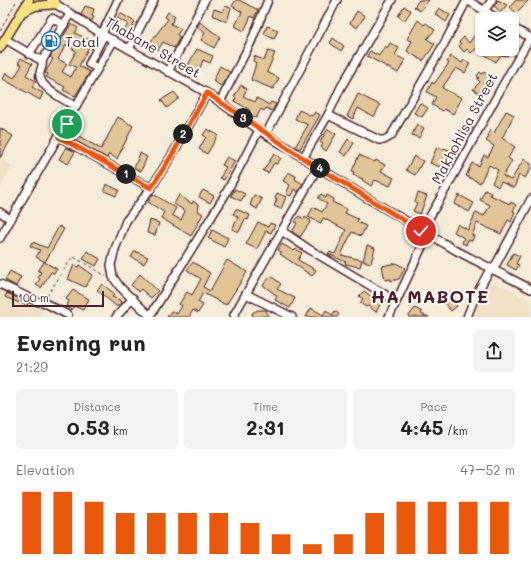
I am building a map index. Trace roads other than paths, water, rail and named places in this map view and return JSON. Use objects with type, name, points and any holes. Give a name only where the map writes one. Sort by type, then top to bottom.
[{"type":"main road","points":[[0,48],[29,0]]},
{"type":"main road","points":[[22,12],[35,6],[53,1]]},
{"type":"street","points":[[98,68],[90,64],[118,0]]},
{"type":"street","points":[[129,49],[154,0]]},
{"type":"street","points":[[168,72],[205,0]]},
{"type":"street","points":[[220,102],[251,42],[268,0]]},
{"type":"street","points":[[266,134],[337,0]]},
{"type":"street","points":[[303,158],[328,114],[341,87],[392,0]]},
{"type":"street","points":[[328,114],[379,140],[384,140],[391,136],[444,44],[467,0],[484,11],[492,0]]},
{"type":"street","name":"Thabane Street","points":[[53,1],[70,14],[103,34],[207,93],[259,130],[424,233],[531,289]]},
{"type":"street","points":[[70,14],[42,61],[43,65],[39,76],[42,84],[76,107]]},
{"type":"street","points":[[29,54],[52,18],[64,25]]},
{"type":"street","points":[[519,31],[530,38]]},
{"type":"street","name":"Makhohlisa Street","points":[[389,317],[424,233],[440,200],[507,76],[530,38]]},
{"type":"street","points":[[5,39],[42,61]]},
{"type":"street","points":[[0,238],[114,40]]},
{"type":"street","points":[[207,93],[172,155],[151,188],[126,221],[118,237],[111,265],[113,277],[120,287],[150,316],[225,195],[259,130]]},
{"type":"street","points":[[59,137],[151,188]]},
{"type":"street","points":[[234,315],[318,167]]},
{"type":"street","points":[[467,317],[475,297],[531,199]]},
{"type":"street","points":[[0,212],[10,219]]},
{"type":"street","points":[[282,231],[396,301]]},
{"type":"street","points":[[0,284],[38,302],[43,302],[68,315]]},
{"type":"street","points":[[246,294],[292,317]]},
{"type":"street","points":[[116,317],[133,298]]},
{"type":"place","name":"Total","points":[[51,41]]},
{"type":"district","name":"HA MABOTE","points":[[430,296]]}]
